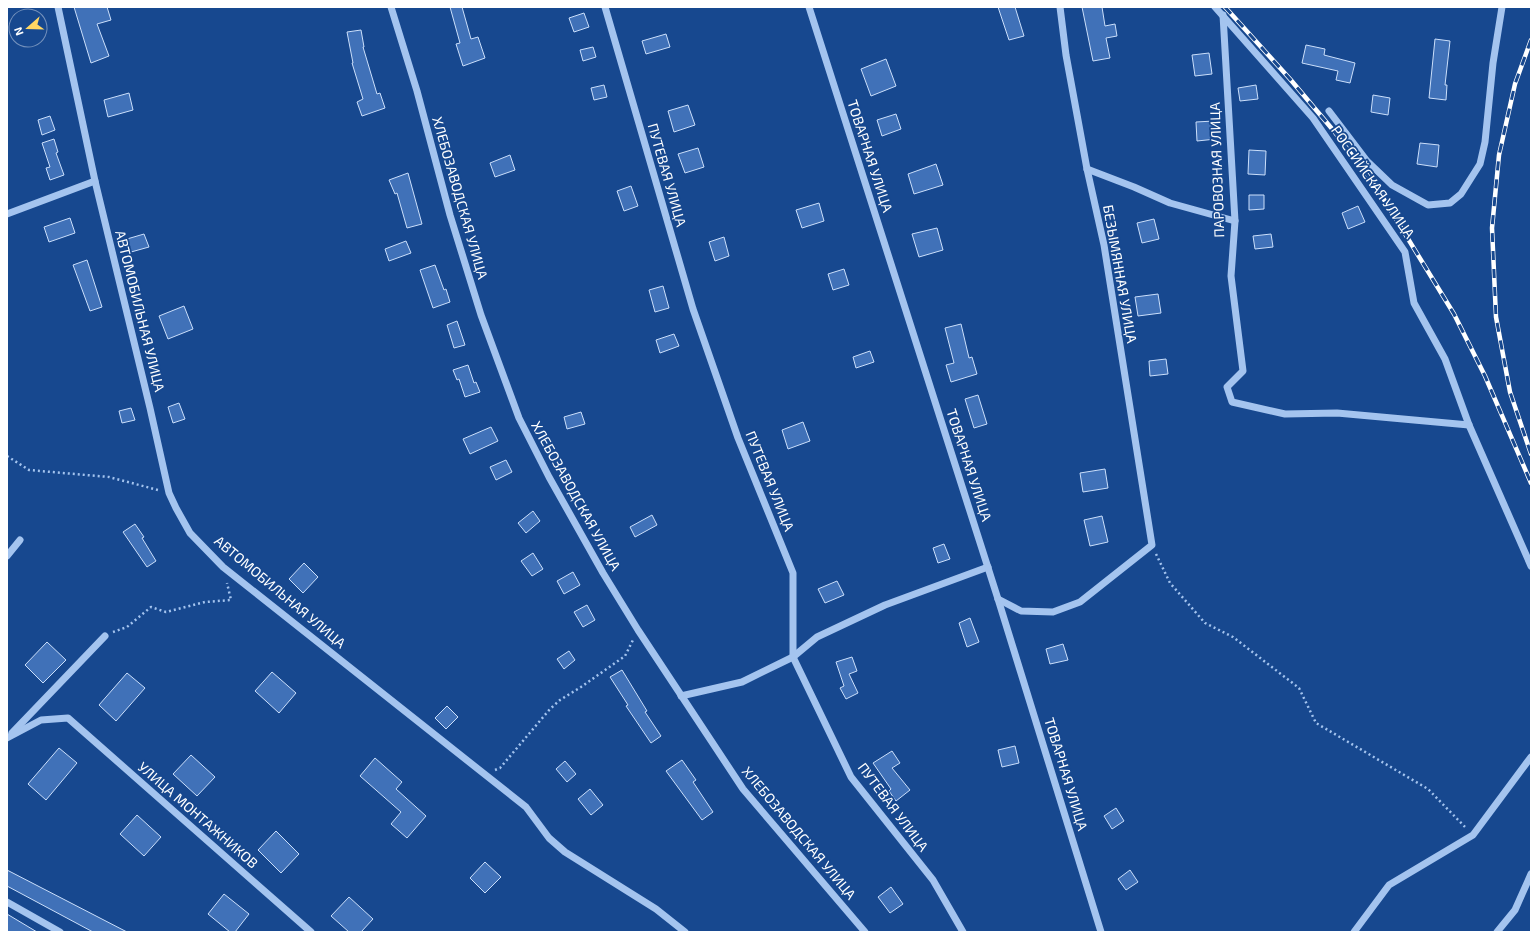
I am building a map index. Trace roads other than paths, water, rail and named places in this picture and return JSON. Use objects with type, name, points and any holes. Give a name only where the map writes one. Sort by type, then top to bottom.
[{"type":"street","name":"АВТОМОБИЛЬНАЯ УЛИЦА","points":[[58,7],[95,181],[169,493],[190,533],[223,567],[526,807],[549,838],[565,852],[656,909],[685,932]]},
{"type":"street","name":"ХЛЕБОЗАВОДСКАЯ УЛИЦА","points":[[391,7],[417,91],[450,215],[481,315],[519,418],[568,512],[603,573],[681,696],[744,789],[865,932]]},
{"type":"street","name":"ПУТЕВАЯ УЛИЦА","points":[[605,7],[693,309],[738,438],[793,573],[793,656],[851,777],[933,880],[963,932]]},
{"type":"street","name":"ТОВАРНАЯ УЛИЦА","points":[[809,7],[988,567],[1101,932]]},
{"type":"street","name":"БЕЗЫМЯННАЯ УЛИЦА","points":[[998,599],[1021,611],[1053,612],[1080,602],[1152,545],[1104,245],[1087,169],[1066,55],[1060,7]]},
{"type":"street","name":"РОССИЙСКАЯ УЛИЦА","points":[[1215,7],[1313,118],[1405,252],[1414,303],[1445,359],[1470,425],[1531,566]]},
{"type":"street","points":[[1329,111],[1367,161],[1392,185],[1428,205],[1450,203],[1461,194],[1480,164],[1485,142],[1493,63],[1502,7]]},
{"type":"street","name":"ПАРОВОЗНАЯ УЛИЦА","points":[[1223,15],[1235,221],[1231,276],[1243,371],[1227,388],[1232,402],[1285,414],[1337,413],[1470,425]]},
{"type":"street","points":[[1087,169],[1170,203],[1235,221]]},
{"type":"street","points":[[7,214],[95,181]]},
{"type":"street","points":[[7,556],[20,540]]},
{"type":"street","points":[[681,696],[742,682],[793,656],[817,637],[885,605],[988,567]]},
{"type":"street","points":[[7,738],[105,636]]},
{"type":"street","name":"УЛИЦА МОНТАЖНИКОВ","points":[[7,738],[41,720],[68,718],[311,932]]},
{"type":"street","points":[[1354,932],[1389,885],[1473,835],[1531,757]]},
{"type":"street","points":[[1497,932],[1515,910],[1531,874]]},
{"type":"street","points":[[7,902],[60,932]]},
{"type":"railway","points":[[1225,7],[1290,79],[1333,130],[1377,188],[1454,314],[1485,376],[1531,483]]},
{"type":"railway","points":[[1531,40],[1515,84],[1499,155],[1492,228],[1496,317],[1510,392],[1531,454]]}]
